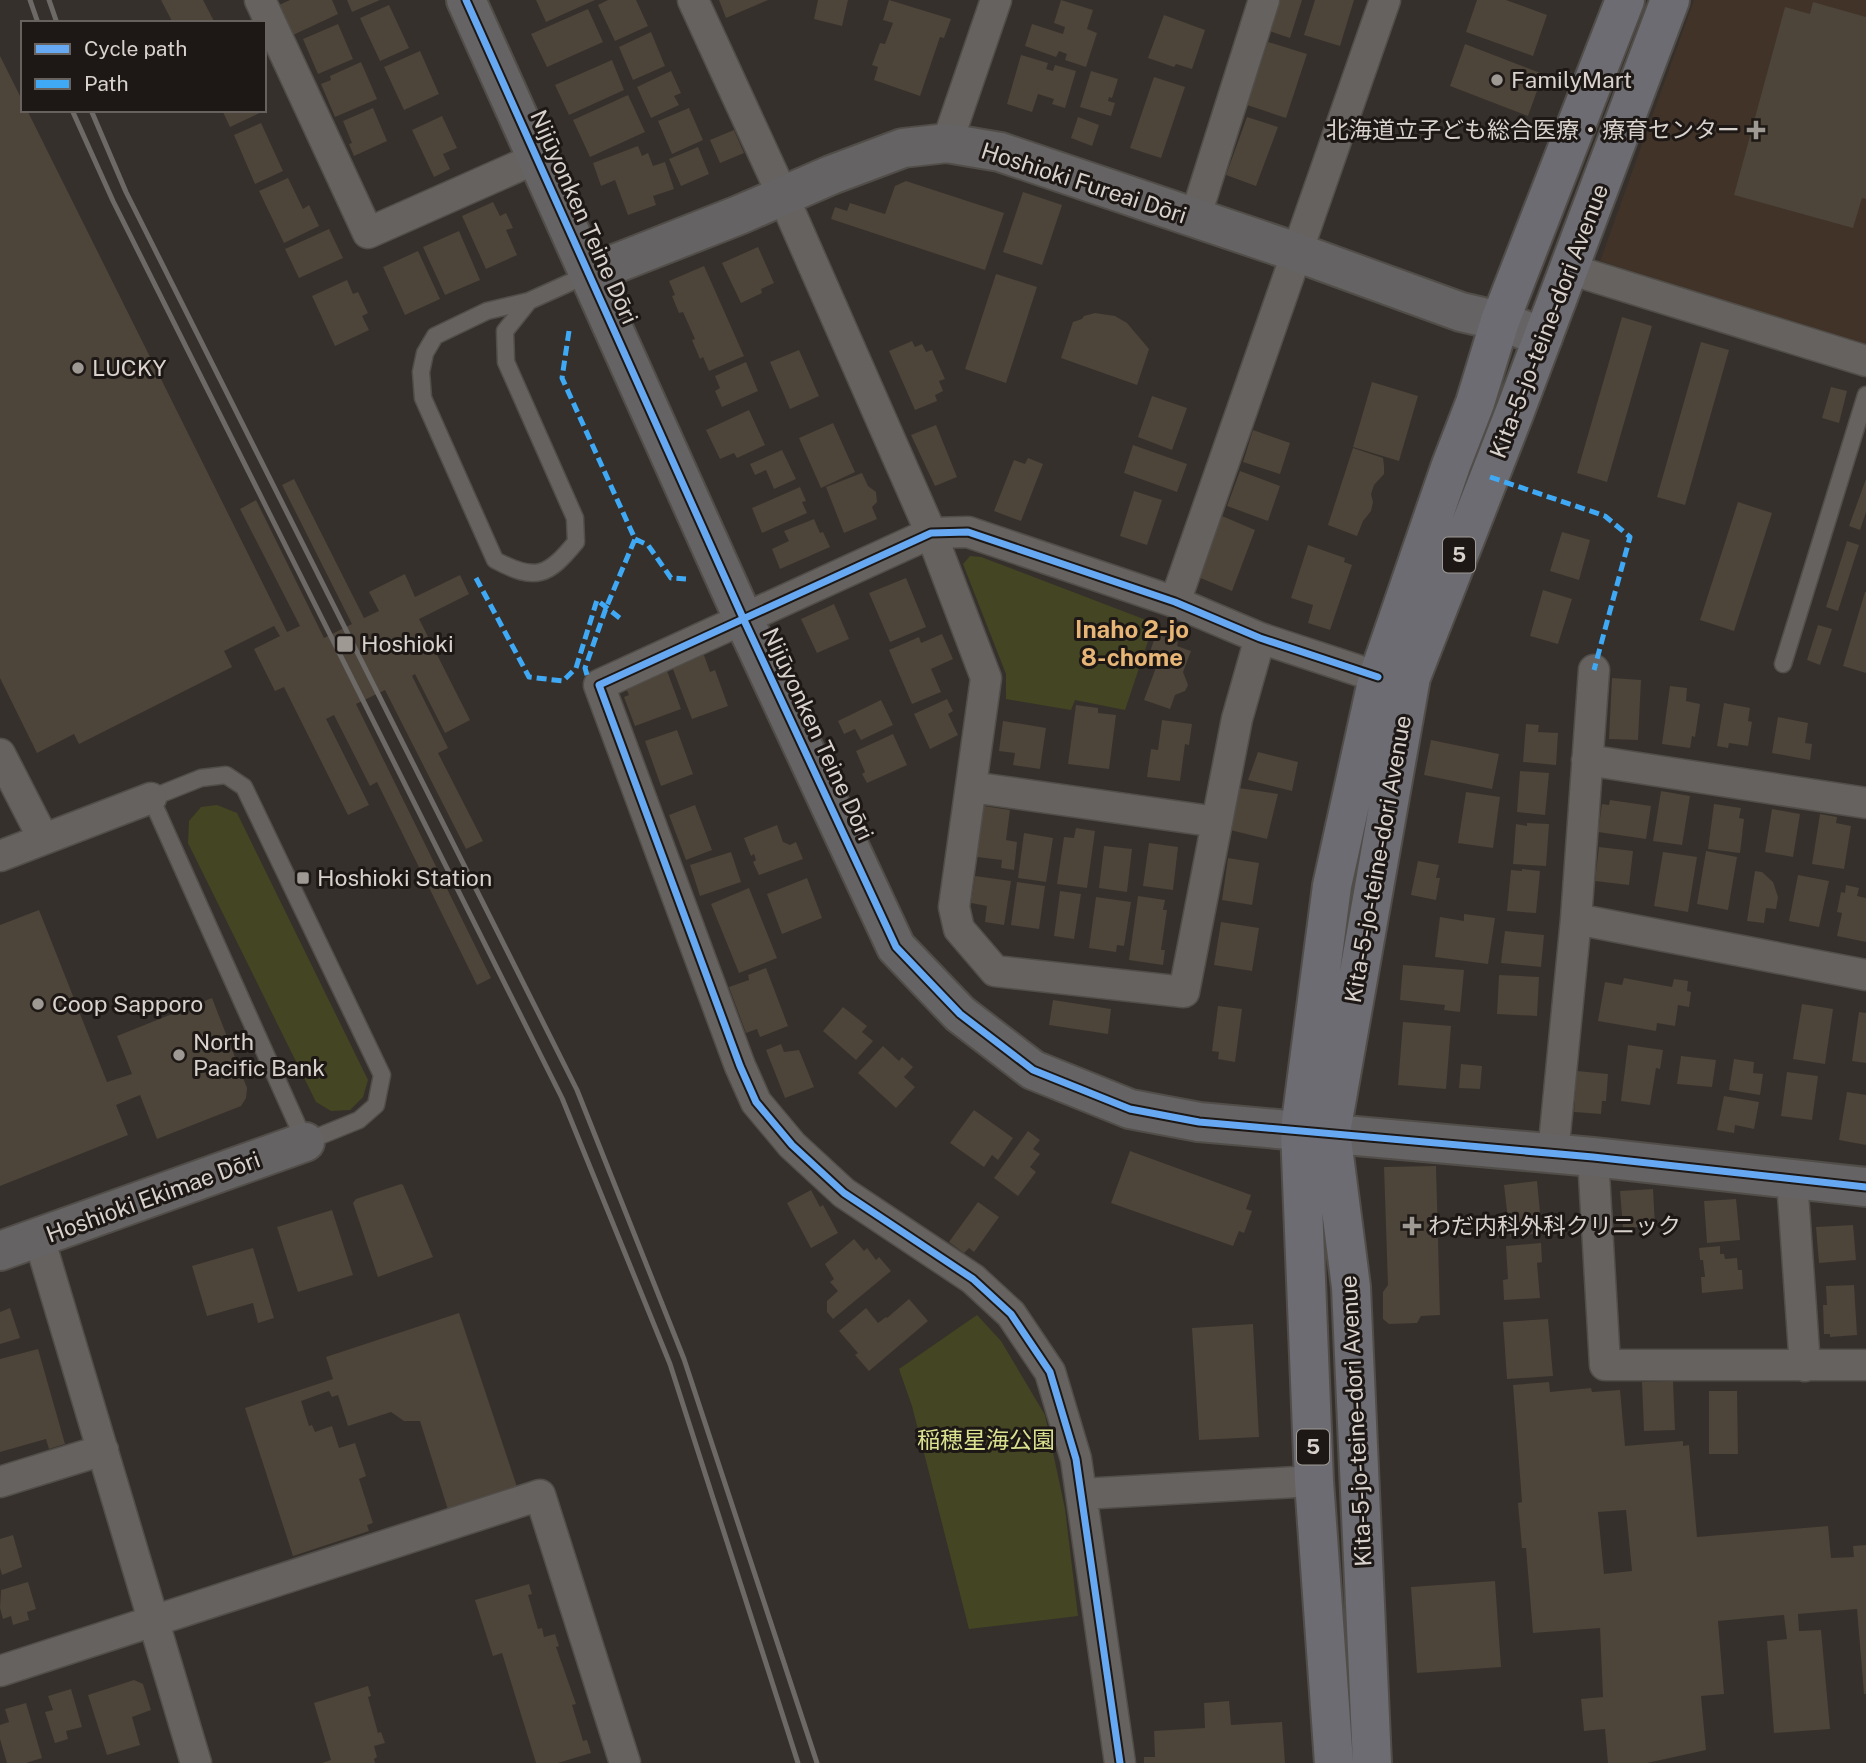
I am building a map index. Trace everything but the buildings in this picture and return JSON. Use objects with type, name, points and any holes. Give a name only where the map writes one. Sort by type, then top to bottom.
[{"type":"highway","name":"Kita-5-jo-teine-dori Avenue","points":[[1334,1763],[1314,1481],[1315,1131],[1332,886],[1378,677],[1475,402],[1500,321],[1625,0]]},
{"type":"highway","name":"Kita-5-jo-teine-dori Avenue","points":[[1372,1763],[1351,1287],[1315,1131],[1411,677],[1544,337],[1670,0]]},
{"type":"street","points":[[260,0],[368,233],[537,158]]},
{"type":"street","name":"Nijūyonken Teine Dōri","points":[[466,0],[743,618],[896,947],[960,1014],[1033,1070],[1130,1109],[1199,1122],[1593,1157],[1866,1187]]},
{"type":"street","points":[[693,0],[783,196],[931,533],[986,678],[954,907],[960,929],[995,971],[1184,992],[1237,719],[1260,638]]},
{"type":"street","points":[[947,143],[996,0]]},
{"type":"street","points":[[1195,218],[1264,0]]},
{"type":"street","points":[[1175,602],[1385,0]]},
{"type":"street","name":"Hoshioki Fureai Dōri","points":[[589,275],[903,148],[947,143],[1000,152],[1296,252],[1461,312],[1500,321],[1544,337]]},
{"type":"street","points":[[1569,269],[1866,361]]},
{"type":"street","points":[[1120,1763],[1076,1460],[1049,1372],[1011,1314],[973,1279],[844,1193],[792,1145],[756,1102],[740,1066],[599,685],[931,533],[968,532],[1175,602],[1260,638],[1378,677]]},
{"type":"street","points":[[1553,1154],[1576,919],[1594,670]]},
{"type":"street","points":[[0,754],[43,838]]},
{"type":"street","points":[[1587,760],[1866,803]]},
{"type":"street","points":[[971,787],[1217,821]]},
{"type":"street","points":[[0,856],[151,798]]},
{"type":"street","points":[[1576,919],[1866,975]]},
{"type":"street","name":"Hoshioki Ekimae Dōri","points":[[0,1251],[305,1142]]},
{"type":"street","points":[[1593,1157],[1605,1365],[1866,1365]]},
{"type":"street","points":[[1792,1180],[1805,1366]]},
{"type":"street","points":[[39,1238],[196,1763]]},
{"type":"street","points":[[0,1482],[103,1450]]},
{"type":"street","points":[[1081,1494],[1314,1481]]},
{"type":"street","points":[[0,1671],[540,1495],[625,1763]]},
{"type":"lane","points":[[529,301],[505,331],[506,362],[575,518],[576,541],[558,563],[536,574],[516,571],[495,560],[423,398],[421,372],[425,353],[435,336],[487,311],[529,301],[589,275]]},
{"type":"lane","points":[[1783,664],[1866,395]]},
{"type":"lane","points":[[226,775],[244,787],[382,1075],[376,1105],[359,1120],[305,1142],[151,798],[201,778],[226,775]]},
{"type":"shaded area","name":"北海道立子ども総合医療・療育センター","points":[[1694,0],[1866,0],[1866,346],[1600,261]]},
{"type":"green space","points":[[970,556],[981,557],[1154,623],[1125,710],[1075,700],[1071,710],[1006,699],[1006,674],[963,564]]},
{"type":"green space","points":[[217,805],[237,813],[368,1080],[363,1097],[350,1110],[331,1111],[316,1102],[188,843],[189,821],[201,807]]},
{"type":"green space","name":"稲穂星海公園","points":[[977,1315],[1001,1341],[1045,1415],[1065,1509],[1078,1616],[969,1629],[912,1406],[899,1369]]},
{"type":"railway","points":[[30,0],[37,21]]},
{"type":"railway","points":[[49,0],[56,21]]},
{"type":"railway","points":[[73,112],[113,201],[562,1098],[670,1364],[798,1763]]},
{"type":"railway","points":[[92,112],[126,192],[577,1090],[684,1359],[817,1763]]},
{"type":"marked path","points":[[569,331],[562,378],[635,539],[606,608],[585,668],[587,675]]},
{"type":"marked path","points":[[1490,477],[1605,516],[1630,537],[1594,670]]},
{"type":"marked path","points":[[635,539],[648,545],[671,578],[686,579]]},
{"type":"marked path","points":[[476,578],[529,677],[563,681],[576,668],[597,600],[621,619]]},
{"type":"cycle path","points":[[466,0],[743,618],[896,947],[960,1014],[1033,1070],[1130,1109],[1199,1122],[1593,1157],[1866,1187]]},
{"type":"cycle path","points":[[1120,1763],[1076,1459],[1050,1372],[1011,1314],[973,1279],[844,1193],[792,1145],[756,1102],[740,1066],[599,685],[931,533],[968,532],[1175,602],[1260,638],[1378,677]]},
{"type":"place","name":"FamilyMart","points":[[1497,80]]},
{"type":"place","name":"北海道立子ども総合医療・療育センター","points":[[1756,130]]},
{"type":"place","name":"LUCKY","points":[[78,368]]},
{"type":"place","name":"Hoshioki","points":[[345,644]]},
{"type":"place","name":"Hoshioki Station","points":[[303,878]]},
{"type":"place","name":"Coop Sapporo","points":[[38,1004]]},
{"type":"place","name":"North Pacific Bank","points":[[179,1055]]},
{"type":"place","name":"わだ内科外科クリニック","points":[[1412,1226]]},
{"type":"district","name":"Inaho 2-jo 8-chome","points":[[1132,644]]}]
